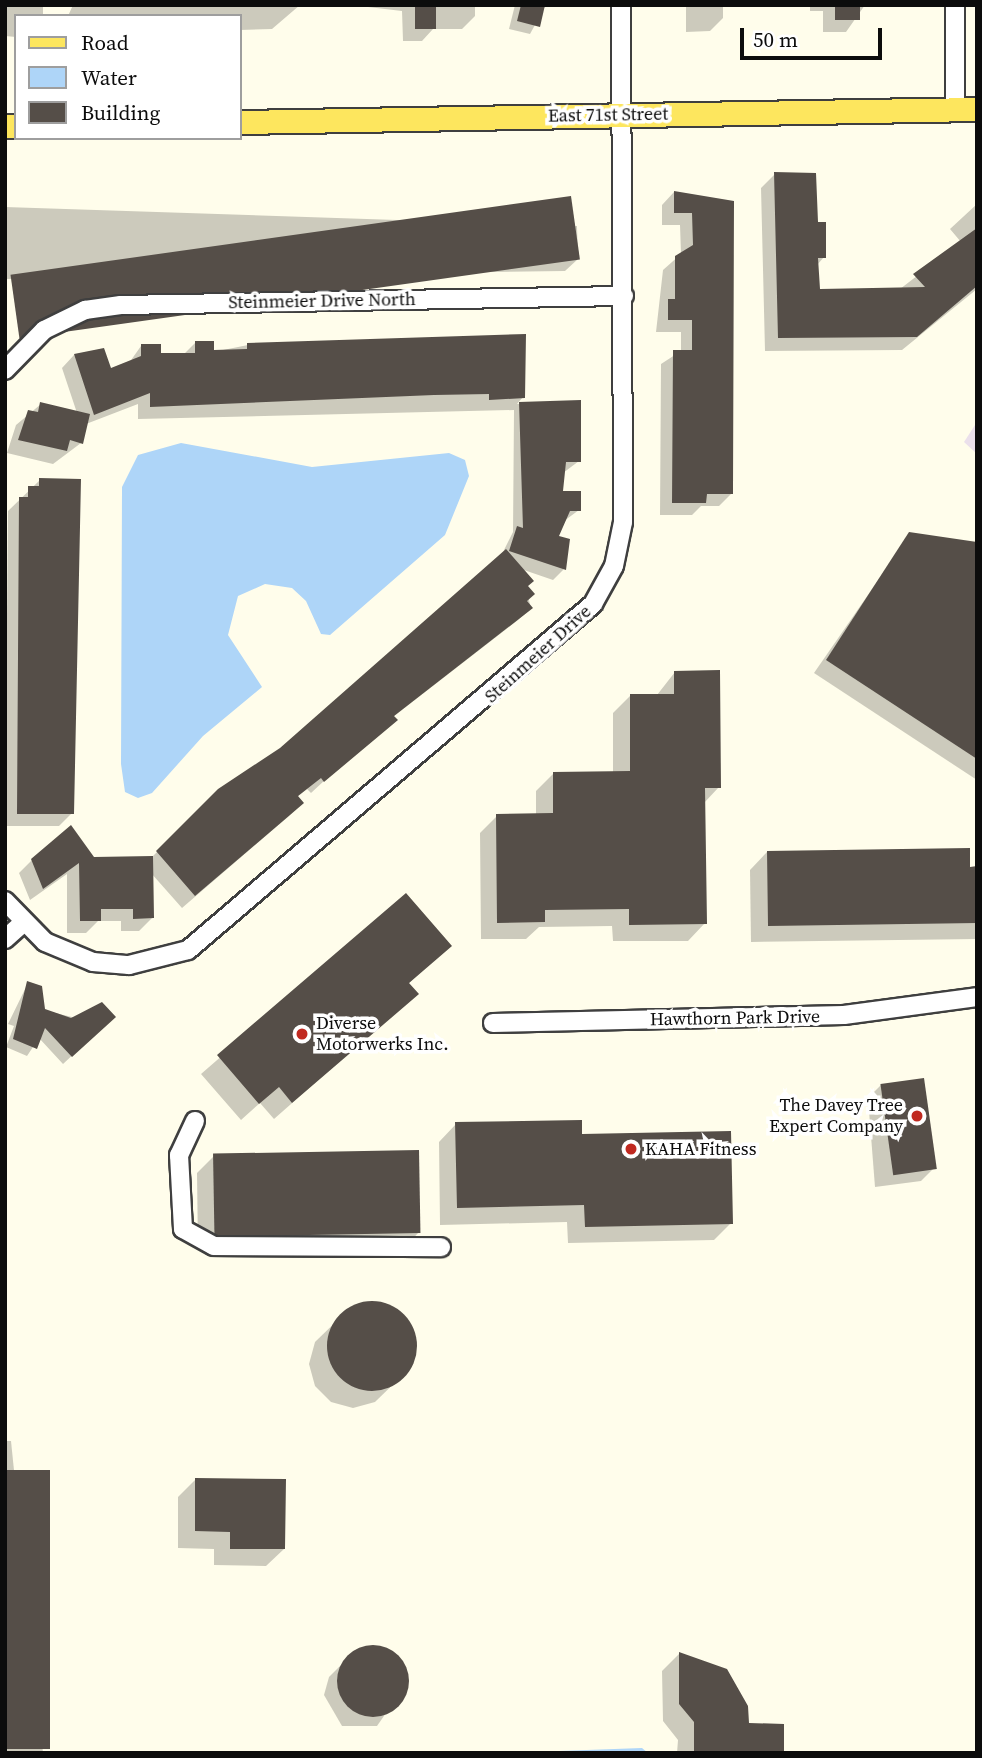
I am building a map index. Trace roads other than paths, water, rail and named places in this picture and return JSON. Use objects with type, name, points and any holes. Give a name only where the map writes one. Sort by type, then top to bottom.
[{"type":"main road","name":"East 71st Street","points":[[242,122],[966,110]]},
{"type":"street","name":"Steinmeier Drive","points":[[5,901],[23,923],[60,951],[93,962],[129,965],[188,950],[582,618],[607,582],[622,531],[624,115],[621,5]]},
{"type":"street","points":[[956,5],[966,110]]},
{"type":"street","name":"Steinmeier Drive North","points":[[5,370],[29,342],[77,313],[121,305],[624,296]]},
{"type":"street","points":[[5,939],[23,923]]},
{"type":"street","name":"Hawthorn Park Drive","points":[[493,1023],[844,1015],[977,997]]},
{"type":"street","points":[[195,1121],[179,1155],[183,1229],[214,1245],[441,1247]]},
{"type":"water","points":[[181,443],[312,467],[449,453],[465,460],[469,476],[445,535],[330,635],[321,634],[306,601],[292,588],[265,584],[238,596],[228,635],[262,687],[203,736],[152,793],[138,798],[125,792],[121,764],[122,487],[138,455]]},
{"type":"water","points":[[642,1748],[648,1753],[557,1753],[559,1751]]},
{"type":"place","name":"Diverse Motorwerks Inc.","points":[[302,1034]]},
{"type":"place","name":"The Davey Tree Expert Company","points":[[917,1116]]},
{"type":"place","name":"KAHA Fitness","points":[[631,1149]]}]
